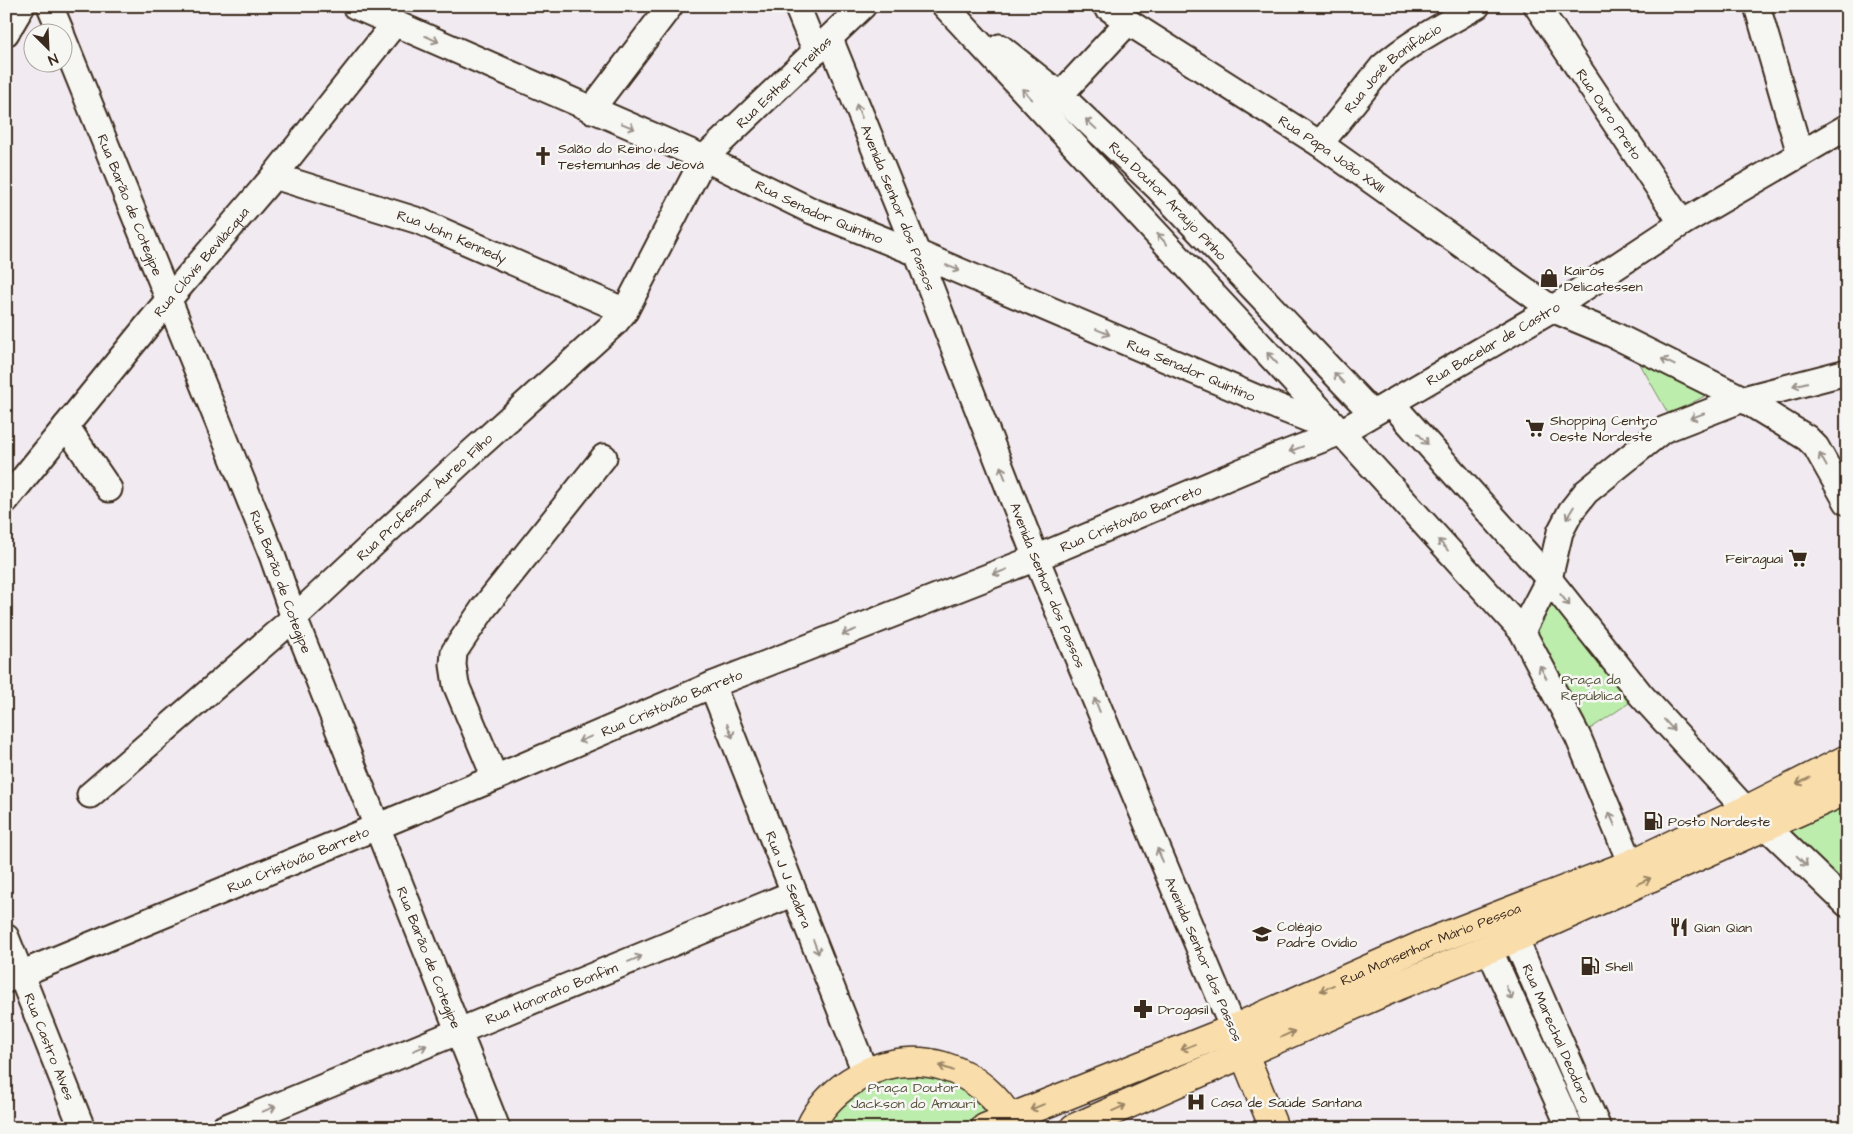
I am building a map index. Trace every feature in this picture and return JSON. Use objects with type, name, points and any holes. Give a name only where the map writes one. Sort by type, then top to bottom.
[{"type":"main road","name":"Rua Monsenhor Mário Pessoa","points":[[985,1128],[1013,1123],[1424,944],[1631,864],[1746,810],[1847,759]]},
{"type":"main road","name":"Rua Monsenhor Mário Pessoa","points":[[1074,1128],[1400,985],[1515,938],[1847,790]]},
{"type":"main road","points":[[1400,985],[1410,975],[1433,959],[1596,890],[1615,880],[1631,864]]},
{"type":"main road","name":"Avenida Senhor dos Passos","points":[[1233,1028],[1274,1128]]},
{"type":"main road","points":[[810,1128],[815,1116],[834,1093],[865,1072],[890,1064],[916,1062],[940,1065],[964,1074],[984,1087],[1002,1104],[1013,1123]]},
{"type":"street","points":[[6,32],[22,6]]},
{"type":"street","points":[[50,6],[57,22]]},
{"type":"street","name":"Rua Senador Quintino","points":[[355,6],[590,110],[704,158],[812,211],[917,253],[1341,432]]},
{"type":"street","name":"Avenida Senhor dos Passos","points":[[797,6],[823,45],[917,253],[1036,558],[1233,1028]]},
{"type":"street","name":"Rua Esther Freitas","points":[[704,158],[863,6]]},
{"type":"street","name":"Rua Doutor Araujo Pinho","points":[[945,6],[1060,95],[1158,188],[1381,408]]},
{"type":"street","name":"Rua Doutor Araujo Pinho","points":[[945,6],[1341,432]]},
{"type":"street","name":"Rua Papa João XXIII","points":[[1106,6],[1128,22],[1320,144],[1552,309],[1612,334],[1743,399],[1800,434],[1816,447],[1847,502]]},
{"type":"street","name":"Rua José Bonifácio","points":[[1320,144],[1382,67],[1416,41],[1477,6]]},
{"type":"street","name":"Rua Ouro Preto","points":[[1537,6],[1682,223]]},
{"type":"street","points":[[1757,6],[1800,154]]},
{"type":"street","points":[[590,110],[668,7]]},
{"type":"street","points":[[1060,95],[1128,22]]},
{"type":"street","name":"Rua Clóvis Bevilácqua","points":[[6,500],[170,299],[274,176],[395,23]]},
{"type":"street","name":"Rua Barão de Cotegipe","points":[[72,60],[272,555],[294,618],[497,1128]]},
{"type":"street","name":"Rua Bacelar de Castro","points":[[1341,432],[1552,309],[1682,223],[1847,127]]},
{"type":"street","name":"Rua Professor Áureo Filho","points":[[90,795],[294,618],[462,462],[601,338],[625,311],[704,158]]},
{"type":"street","name":"Rua John Kennedy","points":[[274,176],[419,221],[625,311]]},
{"type":"street","points":[[1522,632],[1548,579],[1560,532],[1571,511],[1586,492],[1663,430],[1743,399],[1847,372]]},
{"type":"street","points":[[1381,408],[1548,579],[1641,695],[1746,810],[1767,827],[1847,904]]},
{"type":"street","points":[[66,426],[109,489]]},
{"type":"street","points":[[1341,432],[1522,632],[1578,737],[1631,864]]},
{"type":"street","name":"Rua Cristóvão Barreto","points":[[14,977],[377,825],[495,778],[712,685],[1036,558],[1262,463],[1341,432]]},
{"type":"street","points":[[495,778],[456,685],[453,665],[454,652],[483,609],[604,456]]},
{"type":"street","name":"Rua J J Seabra","points":[[712,685],[865,1072]]},
{"type":"street","name":"Rua Honorato Bonfim","points":[[224,1128],[794,893]]},
{"type":"street","name":"Rua Castro Alves","points":[[6,937],[14,977],[82,1128]]},
{"type":"street","name":"Rua Marechal Deodoro","points":[[1515,938],[1598,1128]]},
{"type":"street","name":"Rua Marechal Deodoro","points":[[1489,949],[1570,1128]]},
{"type":"green space","points":[[1635,355],[1716,390],[1669,415]]},
{"type":"green space","name":"Praça da República","points":[[1549,579],[1641,695],[1578,737],[1522,631]]},
{"type":"green space","points":[[1847,798],[1847,895],[1785,828]]},
{"type":"green space","name":"Praça Doutor Jackson do Amauri","points":[[940,1065],[1015,1128],[810,1128],[834,1093]]},
{"type":"place","name":"Salão do Reino das Testemunhas de Jeová","points":[[543,156]]},
{"type":"place","name":"Kairós Delicatessen","points":[[1549,278]]},
{"type":"place","name":"Shopping Centro Oeste Nordeste","points":[[1535,428]]},
{"type":"place","name":"Feiraguai","points":[[1798,558]]},
{"type":"place","name":"Posto Nordeste","points":[[1653,821]]},
{"type":"place","name":"Qian Qian","points":[[1679,927]]},
{"type":"place","name":"Colégio Padre Ovídio","points":[[1262,934]]},
{"type":"place","name":"Shell","points":[[1590,966]]},
{"type":"place","name":"Drogasil","points":[[1143,1009]]},
{"type":"place","name":"Casa de Saúde Santana","points":[[1196,1102]]}]
